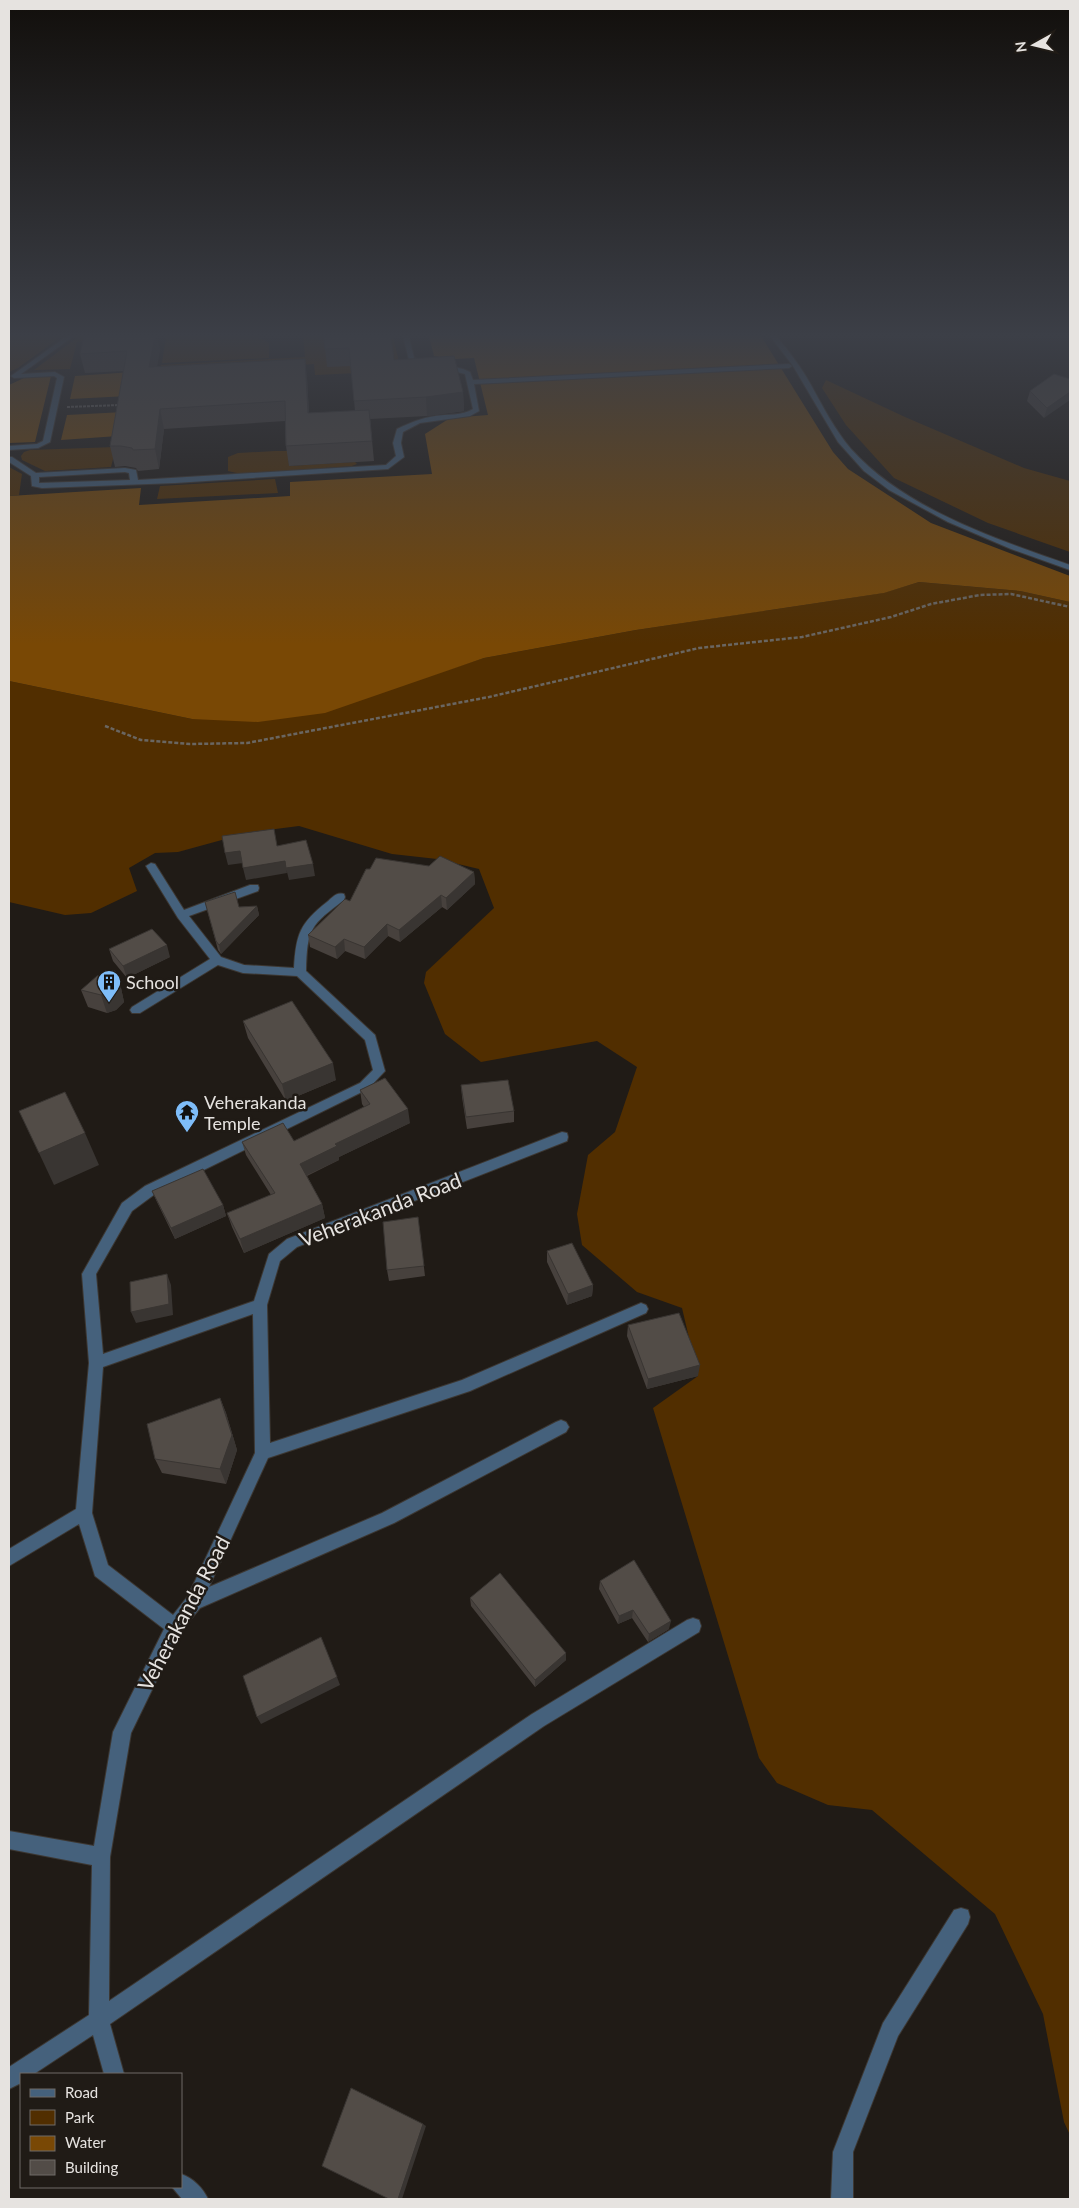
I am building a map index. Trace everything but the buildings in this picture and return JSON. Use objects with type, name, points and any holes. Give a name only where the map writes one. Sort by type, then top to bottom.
[{"type":"street","points":[[9,448],[38,446],[46,442],[47,439]]},
{"type":"street","points":[[35,475],[35,484],[42,486],[245,477],[388,467],[400,456],[398,439]]},
{"type":"street","points":[[840,439],[862,466],[886,485],[956,522],[1012,547],[1070,568]]},
{"type":"street","points":[[9,460],[35,475],[125,470],[133,472],[134,482]]},
{"type":"street","points":[[151,866],[182,915],[217,960],[243,969],[300,972],[371,1038],[379,1071],[364,1086],[150,1190],[127,1207],[89,1274],[96,1363],[84,1513],[101,1570],[174,1626]]},
{"type":"street","points":[[182,915],[254,888]]},
{"type":"street","points":[[300,972],[300,938],[308,922],[340,897]]},
{"type":"street","points":[[136,1010],[217,960]]},
{"type":"street","name":"Veherakanda Road","points":[[114,2073],[98,2020],[101,1857],[122,1732],[174,1626],[194,1602],[263,1453],[260,1305],[274,1258],[292,1243],[562,1137]]},
{"type":"street","points":[[96,1363],[260,1305]]},
{"type":"street","points":[[263,1453],[465,1386],[641,1309]]},
{"type":"street","points":[[194,1602],[388,1518],[561,1428]]},
{"type":"street","points":[[9,1558],[84,1513]]},
{"type":"street","points":[[9,2079],[538,1720],[693,1626]]},
{"type":"street","points":[[9,1840],[101,1857]]},
{"type":"street","points":[[842,2199],[843,2152],[890,2030],[961,1917]]},
{"type":"street","points":[[182,2185],[197,2199]]},
{"type":"path","points":[[105,726],[141,740],[190,744],[247,743],[489,698],[698,648],[802,637],[891,617],[931,604],[980,595],[1011,594],[1070,607]]},
{"type":"green space","points":[[859,439],[956,439],[1024,468],[1070,481],[1070,552],[988,523],[894,478]]},
{"type":"green space","points":[[116,447],[111,467],[45,471],[22,460],[21,456],[24,452],[30,450]]},
{"type":"green space","points":[[288,451],[289,466],[355,462],[357,464],[352,466],[241,474],[228,471],[228,457],[238,453]]},
{"type":"green space","points":[[9,467],[22,474],[19,495],[9,496]]},
{"type":"green space","points":[[275,479],[278,493],[157,499],[160,486]]},
{"type":"green space","points":[[919,582],[1020,591],[1070,602],[1070,2135],[1064,2122],[1043,2014],[995,1914],[872,1810],[828,1805],[777,1783],[759,1758],[653,1408],[698,1376],[682,1308],[637,1292],[582,1245],[577,1214],[588,1155],[615,1132],[637,1067],[597,1041],[481,1062],[445,1034],[424,983],[426,972],[494,908],[479,869],[437,859],[392,854],[299,826],[251,832],[178,852],[155,853],[129,868],[137,891],[91,913],[65,915],[9,902],[9,681],[192,719],[405,684],[484,658],[636,630],[883,593]]},
{"type":"water","points":[[9,439],[36,439],[35,442],[9,443]]},
{"type":"water","points":[[426,439],[825,439],[833,452],[848,469],[931,523],[1070,576],[1070,602],[1020,591],[919,582],[884,593],[636,630],[484,658],[325,713],[258,722],[192,719],[9,681],[9,496],[141,488],[139,505],[290,496],[290,482],[432,474]]},
{"type":"place","name":"School","points":[[109,1003]]},
{"type":"place","name":"Veherakanda Temple","points":[[187,1133]]}]
